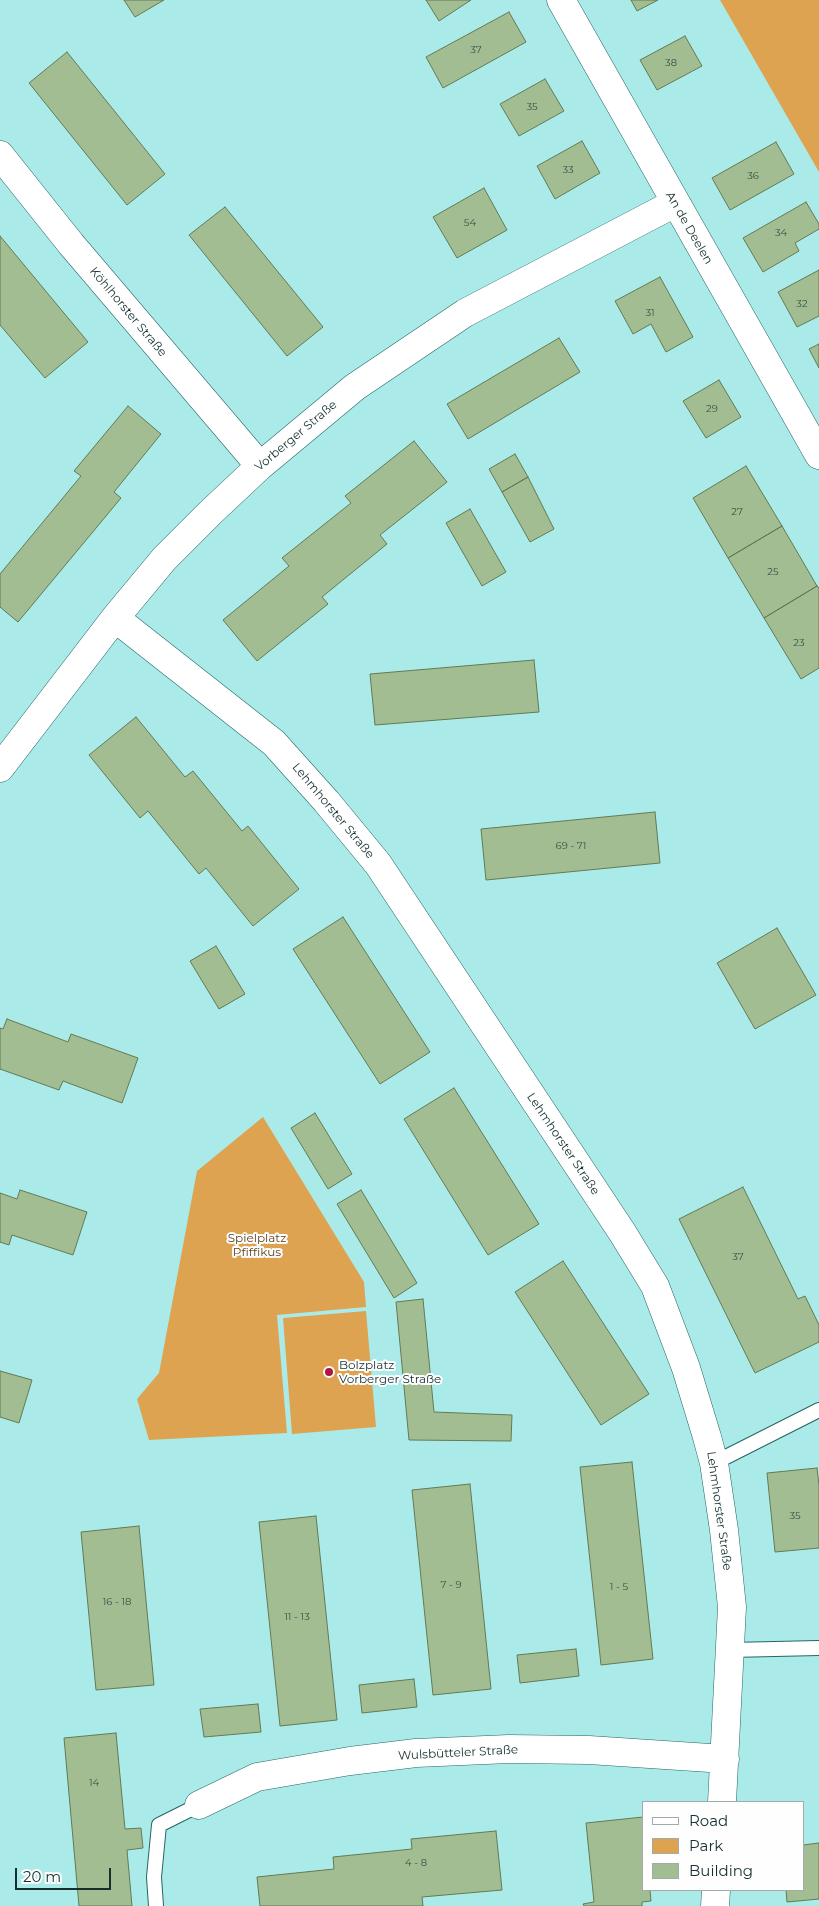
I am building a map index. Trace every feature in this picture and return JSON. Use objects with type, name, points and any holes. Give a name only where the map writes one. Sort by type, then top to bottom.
[{"type":"street","name":"An de Deelen","points":[[561,0],[819,455]]},
{"type":"street","name":"Köhlhorster Straße","points":[[0,154],[71,244],[260,466]]},
{"type":"street","name":"Vorberger Straße","points":[[0,768],[115,618],[164,559],[210,512],[260,466],[355,387],[465,313],[675,203]]},
{"type":"street","name":"Lehmhorster Straße","points":[[115,618],[274,743],[326,801],[378,864],[622,1232],[655,1286],[686,1368],[714,1463],[724,1530],[732,1608],[722,1801]]},
{"type":"street","name":"Wulsbütteler Straße","points":[[199,1806],[257,1777],[350,1761],[416,1753],[509,1749],[579,1750],[725,1759]]},
{"type":"street","points":[[715,1906],[716,1891]]},
{"type":"lane","points":[[714,1463],[819,1410]]},
{"type":"lane","points":[[730,1650],[819,1648]]},
{"type":"lane","points":[[156,1906],[154,1878],[159,1825],[199,1806]]},
{"type":"green space","points":[[720,0],[819,0],[819,172]]},
{"type":"green space","name":"Spielplatz Pfiffikus","points":[[263,1117],[364,1282],[366,1307],[277,1315],[287,1433],[149,1440],[137,1399],[159,1373],[197,1171]]},
{"type":"green space","name":"Bolzplatz Vorberger Straße","points":[[366,1311],[376,1427],[292,1434],[283,1318]]},
{"type":"building","points":[[124,0],[164,0],[135,17]]},
{"type":"building","points":[[426,0],[471,0],[439,21]]},
{"type":"building","points":[[631,0],[658,0],[637,11]]},
{"type":"building","points":[[509,12],[526,42],[443,88],[426,57]]},
{"type":"building","points":[[685,36],[702,66],[657,90],[640,60]]},
{"type":"building","points":[[67,52],[165,174],[127,205],[29,83]]},
{"type":"building","points":[[545,79],[564,111],[519,136],[500,104]]},
{"type":"building","points":[[582,141],[600,173],[555,199],[537,166]]},
{"type":"building","points":[[776,142],[794,174],[730,210],[712,178]]},
{"type":"building","points":[[484,188],[507,230],[457,258],[433,217]]},
{"type":"building","points":[[806,202],[819,224],[819,229],[795,243],[799,251],[763,272],[743,238]]},
{"type":"building","points":[[225,207],[323,327],[287,356],[189,235]]},
{"type":"building","points":[[0,236],[88,342],[45,378],[0,325]]},
{"type":"building","points":[[819,270],[819,316],[797,327],[778,292]]},
{"type":"building","points":[[660,277],[693,337],[666,352],[651,324],[633,334],[615,301]]},
{"type":"building","points":[[559,338],[580,372],[468,439],[447,404]]},
{"type":"building","points":[[819,344],[819,368],[809,349]]},
{"type":"building","points":[[719,380],[741,417],[706,438],[683,401]]},
{"type":"building","points":[[128,406],[161,434],[114,492],[121,498],[18,622],[0,607],[0,574],[81,476],[74,471]]},
{"type":"building","points":[[414,441],[447,482],[380,535],[387,544],[322,597],[328,604],[257,661],[223,620],[289,566],[282,558],[351,503],[345,496]]},
{"type":"building","points":[[515,454],[528,477],[502,492],[489,469]]},
{"type":"building","points":[[746,466],[782,526],[728,558],[693,498]]},
{"type":"building","points":[[528,477],[554,529],[530,542],[502,492]]},
{"type":"building","points":[[470,509],[506,572],[482,586],[446,523]]},
{"type":"building","points":[[782,526],[817,586],[764,618],[728,558]]},
{"type":"building","points":[[817,586],[819,588],[819,668],[801,679],[764,618]]},
{"type":"building","points":[[534,660],[539,712],[375,725],[370,674]]},
{"type":"building","points":[[136,717],[185,777],[193,771],[242,831],[248,826],[299,889],[253,926],[206,868],[199,874],[148,811],[140,818],[89,755]]},
{"type":"building","points":[[655,812],[660,863],[486,880],[481,829]]},
{"type":"building","points":[[343,917],[430,1052],[380,1084],[293,949]]},
{"type":"building","points":[[777,928],[816,995],[755,1029],[717,963]]},
{"type":"building","points":[[216,946],[245,994],[219,1009],[190,961]]},
{"type":"building","points":[[7,1019],[68,1042],[71,1034],[138,1058],[122,1103],[63,1081],[59,1090],[0,1069],[0,1028],[3,1029]]},
{"type":"building","points":[[454,1088],[539,1224],[488,1255],[404,1119]]},
{"type":"building","points":[[315,1113],[352,1174],[328,1189],[291,1128]]},
{"type":"building","points":[[743,1187],[798,1299],[805,1296],[819,1325],[819,1342],[755,1373],[679,1219]]},
{"type":"building","points":[[20,1190],[87,1212],[73,1255],[12,1235],[9,1245],[0,1242],[0,1193],[17,1199]]},
{"type":"building","points":[[361,1190],[417,1283],[394,1298],[337,1204]]},
{"type":"building","points":[[563,1261],[649,1394],[601,1425],[515,1292]]},
{"type":"building","points":[[423,1299],[434,1412],[512,1415],[511,1441],[409,1440],[396,1302]]},
{"type":"building","points":[[0,1371],[32,1380],[19,1423],[0,1417]]},
{"type":"building","points":[[632,1462],[653,1659],[601,1665],[580,1467]]},
{"type":"building","points":[[817,1468],[819,1485],[819,1548],[775,1552],[767,1473]]},
{"type":"building","points":[[470,1484],[491,1689],[433,1695],[412,1490]]},
{"type":"building","points":[[316,1516],[337,1720],[280,1726],[259,1522]]},
{"type":"building","points":[[139,1526],[154,1685],[96,1690],[81,1532]]},
{"type":"building","points":[[576,1649],[579,1676],[520,1683],[517,1655]]},
{"type":"building","points":[[414,1679],[417,1707],[362,1713],[359,1685]]},
{"type":"building","points":[[258,1704],[261,1732],[204,1737],[200,1709]]},
{"type":"building","points":[[116,1733],[125,1829],[141,1828],[143,1848],[127,1850],[132,1906],[79,1906],[64,1738]]},
{"type":"building","points":[[642,1817],[642,1891],[650,1891],[651,1901],[642,1902],[642,1906],[584,1906],[583,1904],[594,1902],[586,1823]]},
{"type":"building","points":[[496,1831],[502,1890],[422,1897],[423,1906],[260,1906],[257,1877],[334,1869],[333,1857],[412,1849],[411,1839]]},
{"type":"building","points":[[819,1843],[819,1899],[787,1902],[786,1891],[804,1891],[804,1845]]},
{"type":"place","name":"Bolzplatz Vorberger Straße","points":[[329,1372]]}]
